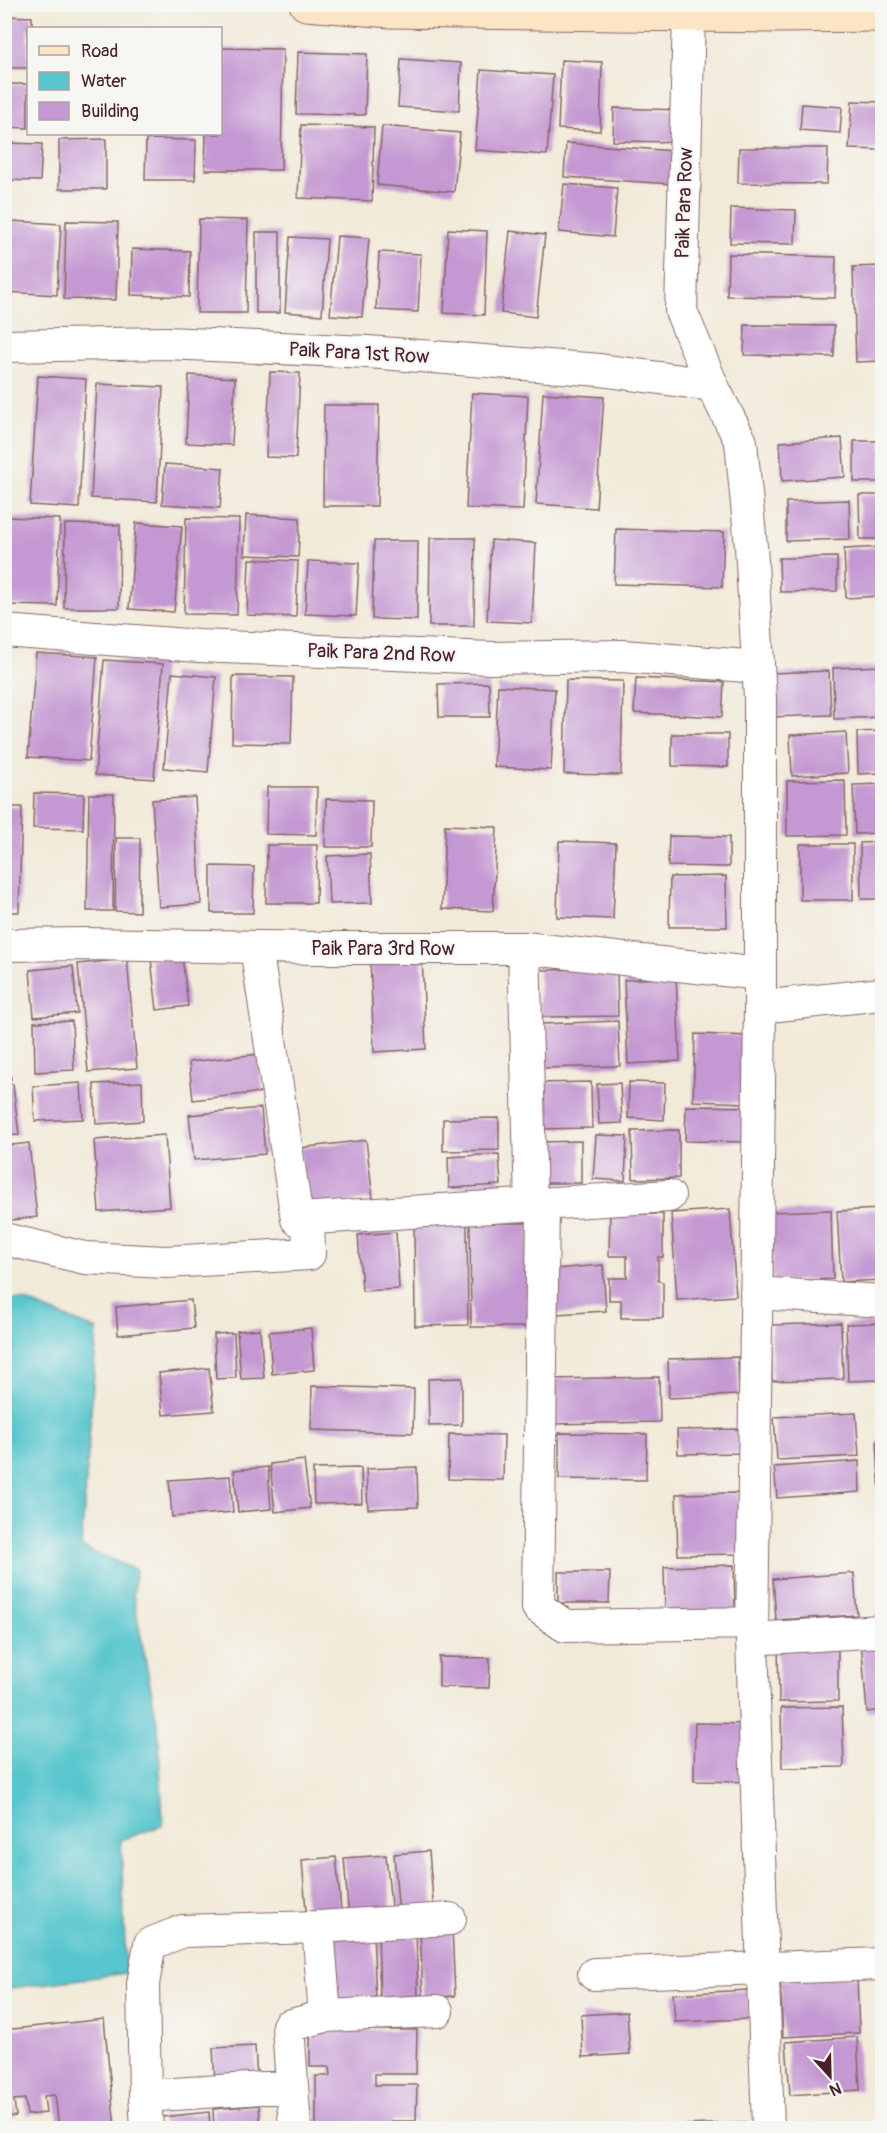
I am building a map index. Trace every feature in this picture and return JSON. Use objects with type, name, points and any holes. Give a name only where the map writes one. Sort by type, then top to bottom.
[{"type":"street","points":[[306,4],[390,11],[882,15]]},
{"type":"street","name":"Paik Para Row","points":[[689,15],[681,311],[712,385],[741,442],[751,546],[760,698],[760,1007],[752,1631],[768,2128]]},
{"type":"street","name":"Paik Para 1st Row","points":[[4,346],[166,343],[368,352],[600,370],[712,385]]},
{"type":"street","name":"Paik Para 2nd Row","points":[[4,631],[199,646],[491,658],[623,656],[758,666]]},
{"type":"street","name":"Paik Para 3rd Row","points":[[4,945],[524,948],[760,974]]},
{"type":"street","points":[[256,947],[297,1219],[669,1196]]},
{"type":"street","points":[[524,948],[537,1204],[538,1607],[565,1626],[752,1631],[882,1631]]},
{"type":"street","points":[[760,1007],[882,994]]},
{"type":"street","points":[[4,1239],[86,1258],[166,1262],[309,1254],[308,1218]]},
{"type":"street","points":[[756,1293],[882,1301]]},
{"type":"street","points":[[147,2128],[143,1984],[150,1944],[183,1931],[318,1928],[450,1919]]},
{"type":"street","points":[[318,1928],[326,2016]]},
{"type":"street","points":[[594,1974],[882,1964]]},
{"type":"street","points":[[295,2128],[288,2026],[326,2016],[437,2011]]},
{"type":"street","points":[[145,2096],[292,2086]]},
{"type":"water","points":[[4,1300],[23,1300],[97,1330],[81,1547],[136,1570],[133,1595],[158,1727],[163,1825],[121,1840],[126,1973],[5,1989]]},
{"type":"building","points":[[4,16],[32,17],[32,27],[27,27],[27,68],[4,68]]},
{"type":"building","points":[[222,48],[283,49],[281,170],[205,170],[206,135],[222,135]]},
{"type":"building","points":[[298,52],[367,54],[365,115],[296,114]]},
{"type":"building","points":[[401,59],[461,63],[459,111],[398,107]]},
{"type":"building","points":[[561,60],[602,62],[600,131],[558,129]]},
{"type":"building","points":[[481,70],[553,75],[547,155],[475,150]]},
{"type":"building","points":[[4,84],[27,84],[27,128],[4,127]]},
{"type":"building","points":[[852,101],[882,102],[882,150],[849,149]]},
{"type":"building","points":[[802,104],[842,107],[840,133],[800,130]]},
{"type":"building","points":[[614,108],[680,110],[679,142],[613,141]]},
{"type":"building","points":[[301,125],[374,127],[372,201],[298,198]]},
{"type":"building","points":[[382,126],[460,133],[454,192],[377,185]]},
{"type":"building","points":[[106,139],[106,189],[59,189],[59,140]]},
{"type":"building","points":[[146,139],[196,140],[195,180],[145,180]]},
{"type":"building","points":[[4,143],[42,144],[40,181],[4,180]]},
{"type":"building","points":[[566,143],[674,151],[672,184],[564,177]]},
{"type":"building","points":[[739,148],[828,148],[827,184],[738,183]]},
{"type":"building","points":[[564,184],[617,188],[613,237],[559,232]]},
{"type":"building","points":[[731,208],[796,210],[795,244],[730,243]]},
{"type":"building","points":[[199,219],[248,220],[246,313],[197,313]]},
{"type":"building","points":[[11,221],[61,224],[57,295],[6,292]]},
{"type":"building","points":[[66,221],[118,222],[116,300],[64,299]]},
{"type":"building","points":[[448,229],[487,231],[484,315],[444,313]]},
{"type":"building","points":[[510,231],[545,235],[536,317],[501,313]]},
{"type":"building","points":[[256,232],[280,232],[280,313],[256,313]]},
{"type":"building","points":[[337,236],[369,238],[362,317],[330,315]]},
{"type":"building","points":[[290,237],[327,239],[322,315],[285,312]]},
{"type":"building","points":[[132,249],[190,251],[189,297],[131,295]]},
{"type":"building","points":[[379,252],[421,254],[418,312],[376,310]]},
{"type":"building","points":[[728,254],[836,257],[835,298],[727,296]]},
{"type":"building","points":[[882,266],[882,361],[856,362],[853,267]]},
{"type":"building","points":[[745,325],[834,326],[834,357],[744,355]]},
{"type":"building","points":[[270,372],[300,373],[296,458],[266,457]]},
{"type":"building","points":[[189,375],[235,378],[232,445],[186,443]]},
{"type":"building","points":[[38,376],[86,379],[79,508],[30,505]]},
{"type":"building","points":[[97,384],[163,387],[157,502],[91,498]]},
{"type":"building","points":[[472,393],[528,396],[523,510],[466,508]]},
{"type":"building","points":[[543,393],[604,397],[596,508],[536,504]]},
{"type":"building","points":[[324,405],[379,405],[377,506],[323,506]]},
{"type":"building","points":[[842,438],[845,477],[782,481],[780,442]]},
{"type":"building","points":[[854,441],[882,441],[882,482],[854,482]]},
{"type":"building","points":[[165,464],[223,468],[220,508],[162,504]]},
{"type":"building","points":[[859,495],[882,495],[882,539],[860,539]]},
{"type":"building","points":[[849,500],[850,539],[786,541],[786,502]]},
{"type":"building","points":[[246,515],[300,518],[298,557],[244,555]]},
{"type":"building","points":[[6,517],[60,519],[57,606],[4,605]]},
{"type":"building","points":[[186,518],[239,519],[237,615],[184,614]]},
{"type":"building","points":[[136,523],[182,526],[174,612],[129,609]]},
{"type":"building","points":[[65,524],[120,525],[119,608],[64,608]]},
{"type":"building","points":[[616,529],[724,532],[722,587],[614,584]]},
{"type":"building","points":[[430,538],[475,538],[474,626],[429,626]]},
{"type":"building","points":[[491,540],[536,543],[532,623],[487,621]]},
{"type":"building","points":[[374,541],[418,541],[417,620],[372,619]]},
{"type":"building","points":[[882,547],[882,596],[846,598],[844,549]]},
{"type":"building","points":[[837,557],[837,591],[780,592],[779,558]]},
{"type":"building","points":[[249,559],[298,561],[296,617],[247,615]]},
{"type":"building","points":[[308,561],[359,563],[356,616],[305,614]]},
{"type":"building","points":[[36,653],[97,657],[89,761],[28,757]]},
{"type":"building","points":[[104,660],[163,664],[154,779],[95,775]]},
{"type":"building","points":[[882,666],[882,717],[834,719],[833,668]]},
{"type":"building","points":[[829,671],[831,715],[771,717],[770,673]]},
{"type":"building","points":[[172,673],[216,677],[208,772],[164,768]]},
{"type":"building","points":[[233,676],[293,677],[291,744],[232,743]]},
{"type":"building","points":[[636,678],[724,682],[722,717],[634,713]]},
{"type":"building","points":[[566,680],[623,681],[621,775],[564,774]]},
{"type":"building","points":[[489,683],[490,717],[439,717],[438,684]]},
{"type":"building","points":[[498,686],[555,689],[551,770],[494,767]]},
{"type":"building","points":[[882,731],[882,773],[858,774],[857,732]]},
{"type":"building","points":[[846,732],[848,773],[792,776],[790,735]]},
{"type":"building","points":[[672,734],[728,734],[728,767],[672,766]]},
{"type":"building","points":[[845,780],[846,835],[787,836],[787,781]]},
{"type":"building","points":[[882,784],[882,833],[855,834],[853,785]]},
{"type":"building","points":[[267,787],[317,787],[316,835],[266,834]]},
{"type":"building","points":[[34,793],[84,794],[83,829],[33,828]]},
{"type":"building","points":[[89,794],[114,794],[113,911],[87,911]]},
{"type":"building","points":[[195,797],[201,904],[159,907],[152,800]]},
{"type":"building","points":[[326,799],[372,800],[371,847],[325,847]]},
{"type":"building","points":[[4,807],[22,807],[19,912],[4,912]]},
{"type":"building","points":[[445,825],[497,827],[493,911],[442,909]]},
{"type":"building","points":[[669,836],[729,837],[729,867],[668,866]]},
{"type":"building","points":[[116,838],[140,838],[139,912],[115,911]]},
{"type":"building","points":[[559,841],[616,843],[613,919],[557,917]]},
{"type":"building","points":[[882,842],[882,899],[861,899],[860,843]]},
{"type":"building","points":[[800,844],[853,844],[853,900],[800,900]]},
{"type":"building","points":[[267,845],[317,845],[316,903],[266,903]]},
{"type":"building","points":[[370,854],[372,903],[329,904],[327,856]]},
{"type":"building","points":[[211,866],[254,867],[253,913],[211,913]]},
{"type":"building","points":[[726,876],[727,927],[669,927],[670,877]]},
{"type":"building","points":[[182,955],[188,1006],[157,1010],[151,959]]},
{"type":"building","points":[[422,956],[426,1049],[374,1052],[370,958]]},
{"type":"building","points":[[127,959],[137,1068],[88,1072],[78,964]]},
{"type":"building","points":[[73,966],[77,1013],[34,1017],[30,970]]},
{"type":"building","points":[[617,969],[618,1016],[540,1017],[539,970]]},
{"type":"building","points":[[676,977],[680,1061],[628,1064],[624,980]]},
{"type":"building","points":[[72,1021],[74,1070],[35,1072],[34,1022]]},
{"type":"building","points":[[618,1021],[620,1066],[542,1068],[541,1024]]},
{"type":"building","points":[[695,1034],[751,1036],[748,1103],[693,1101]]},
{"type":"building","points":[[4,1039],[11,1079],[4,1080]]},
{"type":"building","points":[[259,1054],[263,1092],[193,1100],[189,1062]]},
{"type":"building","points":[[142,1082],[143,1121],[96,1124],[94,1084]]},
{"type":"building","points":[[591,1082],[592,1128],[537,1129],[536,1083]]},
{"type":"building","points":[[629,1082],[665,1083],[664,1120],[628,1118]]},
{"type":"building","points":[[81,1083],[83,1119],[35,1121],[33,1086]]},
{"type":"building","points":[[620,1083],[622,1123],[599,1124],[597,1084]]},
{"type":"building","points":[[13,1084],[19,1135],[4,1136],[4,1085]]},
{"type":"building","points":[[686,1106],[753,1107],[752,1142],[685,1141]]},
{"type":"building","points":[[261,1108],[265,1154],[194,1160],[189,1115]]},
{"type":"building","points":[[499,1118],[499,1150],[443,1151],[443,1119]]},
{"type":"building","points":[[679,1130],[679,1178],[633,1179],[632,1131]]},
{"type":"building","points":[[165,1135],[170,1207],[99,1212],[94,1140]]},
{"type":"building","points":[[596,1135],[627,1136],[625,1181],[593,1179]]},
{"type":"building","points":[[366,1140],[373,1199],[306,1207],[300,1148]]},
{"type":"building","points":[[581,1141],[581,1183],[542,1183],[542,1142]]},
{"type":"building","points":[[29,1143],[37,1217],[4,1221],[4,1146]]},
{"type":"building","points":[[499,1154],[501,1185],[449,1188],[448,1157]]},
{"type":"building","points":[[730,1209],[736,1296],[677,1300],[671,1213]]},
{"type":"building","points":[[882,1209],[882,1280],[841,1282],[837,1211]]},
{"type":"building","points":[[831,1210],[833,1279],[773,1282],[770,1212]]},
{"type":"building","points":[[610,1214],[663,1214],[663,1257],[658,1257],[658,1281],[663,1282],[663,1318],[621,1318],[621,1300],[609,1300],[609,1278],[627,1278],[627,1256],[609,1256]]},
{"type":"building","points":[[414,1223],[467,1223],[468,1325],[415,1326]]},
{"type":"building","points":[[470,1223],[530,1223],[531,1327],[471,1327]]},
{"type":"building","points":[[396,1232],[399,1289],[362,1291],[358,1235]]},
{"type":"building","points":[[603,1265],[606,1311],[557,1314],[554,1269]]},
{"type":"building","points":[[191,1300],[194,1328],[118,1335],[116,1307]]},
{"type":"building","points":[[841,1323],[843,1379],[772,1381],[771,1325]]},
{"type":"building","points":[[882,1323],[882,1380],[848,1381],[846,1324]]},
{"type":"building","points":[[311,1328],[314,1370],[272,1374],[269,1332]]},
{"type":"building","points":[[260,1329],[264,1378],[241,1379],[237,1331]]},
{"type":"building","points":[[234,1333],[236,1378],[216,1379],[214,1334]]},
{"type":"building","points":[[738,1357],[739,1395],[669,1398],[668,1359]]},
{"type":"building","points":[[209,1368],[214,1411],[163,1415],[159,1373]]},
{"type":"building","points":[[659,1377],[660,1422],[551,1424],[551,1379]]},
{"type":"building","points":[[462,1378],[462,1425],[429,1426],[428,1379]]},
{"type":"building","points":[[312,1386],[414,1389],[413,1433],[311,1430]]},
{"type":"building","points":[[856,1413],[859,1456],[777,1460],[774,1417]]},
{"type":"building","points":[[745,1429],[746,1453],[678,1454],[677,1430]]},
{"type":"building","points":[[559,1433],[647,1434],[646,1480],[559,1479]]},
{"type":"building","points":[[449,1434],[504,1435],[503,1480],[448,1479]]},
{"type":"building","points":[[877,1441],[882,1441],[882,1498],[880,1498]]},
{"type":"building","points":[[304,1460],[310,1508],[275,1512],[270,1464]]},
{"type":"building","points":[[859,1461],[860,1492],[777,1498],[774,1467]]},
{"type":"building","points":[[268,1467],[271,1509],[238,1512],[234,1470]]},
{"type":"building","points":[[417,1467],[418,1507],[368,1509],[366,1469]]},
{"type":"building","points":[[361,1468],[362,1503],[314,1504],[313,1469]]},
{"type":"building","points":[[230,1476],[233,1512],[172,1517],[169,1480]]},
{"type":"building","points":[[739,1493],[740,1554],[678,1555],[676,1494]]},
{"type":"building","points":[[734,1565],[735,1612],[665,1614],[664,1567]]},
{"type":"building","points":[[558,1572],[610,1572],[609,1603],[558,1603]]},
{"type":"building","points":[[854,1573],[857,1615],[776,1620],[773,1579]]},
{"type":"building","points":[[882,1639],[882,1710],[867,1712],[861,1641]]},
{"type":"building","points":[[838,1642],[838,1701],[779,1702],[778,1643]]},
{"type":"building","points":[[439,1657],[490,1658],[489,1688],[439,1687]]},
{"type":"building","points":[[842,1707],[844,1767],[782,1768],[781,1708]]},
{"type":"building","points":[[879,1713],[882,1713],[882,1793],[881,1793]]},
{"type":"building","points":[[695,1723],[750,1724],[749,1782],[694,1781]]},
{"type":"building","points":[[429,1851],[434,1913],[399,1916],[394,1854]]},
{"type":"building","points":[[386,1855],[392,1916],[349,1920],[344,1858]]},
{"type":"building","points":[[336,1857],[342,1920],[307,1923],[302,1860]]},
{"type":"building","points":[[452,1927],[455,1996],[423,1998],[420,1928]]},
{"type":"building","points":[[416,1929],[418,1998],[380,1999],[378,1930]]},
{"type":"building","points":[[373,1932],[376,2001],[329,2003],[326,1934]]},
{"type":"building","points":[[857,1976],[859,2033],[783,2037],[780,1980]]},
{"type":"building","points":[[748,1990],[749,2019],[675,2022],[673,1994]]},
{"type":"building","points":[[627,2012],[630,2054],[583,2057],[581,2015]]},
{"type":"building","points":[[104,2019],[115,2128],[59,2128],[55,2095],[44,2096],[46,2113],[27,2115],[25,2099],[14,2100],[16,2116],[4,2117],[4,2030]]},
{"type":"building","points":[[310,2030],[417,2030],[416,2074],[375,2074],[375,2085],[417,2085],[416,2121],[391,2121],[391,2128],[316,2128],[316,2076],[331,2076],[330,2067],[310,2067]]},
{"type":"building","points":[[857,2037],[860,2090],[790,2095],[786,2042]]},
{"type":"building","points":[[255,2046],[257,2079],[215,2082],[213,2048]]},
{"type":"building","points":[[259,2105],[261,2128],[214,2128],[213,2109]]},
{"type":"building","points":[[209,2112],[210,2128],[163,2128],[162,2117]]},
{"type":"building","points":[[747,2123],[747,2128],[680,2128],[680,2125]]}]
